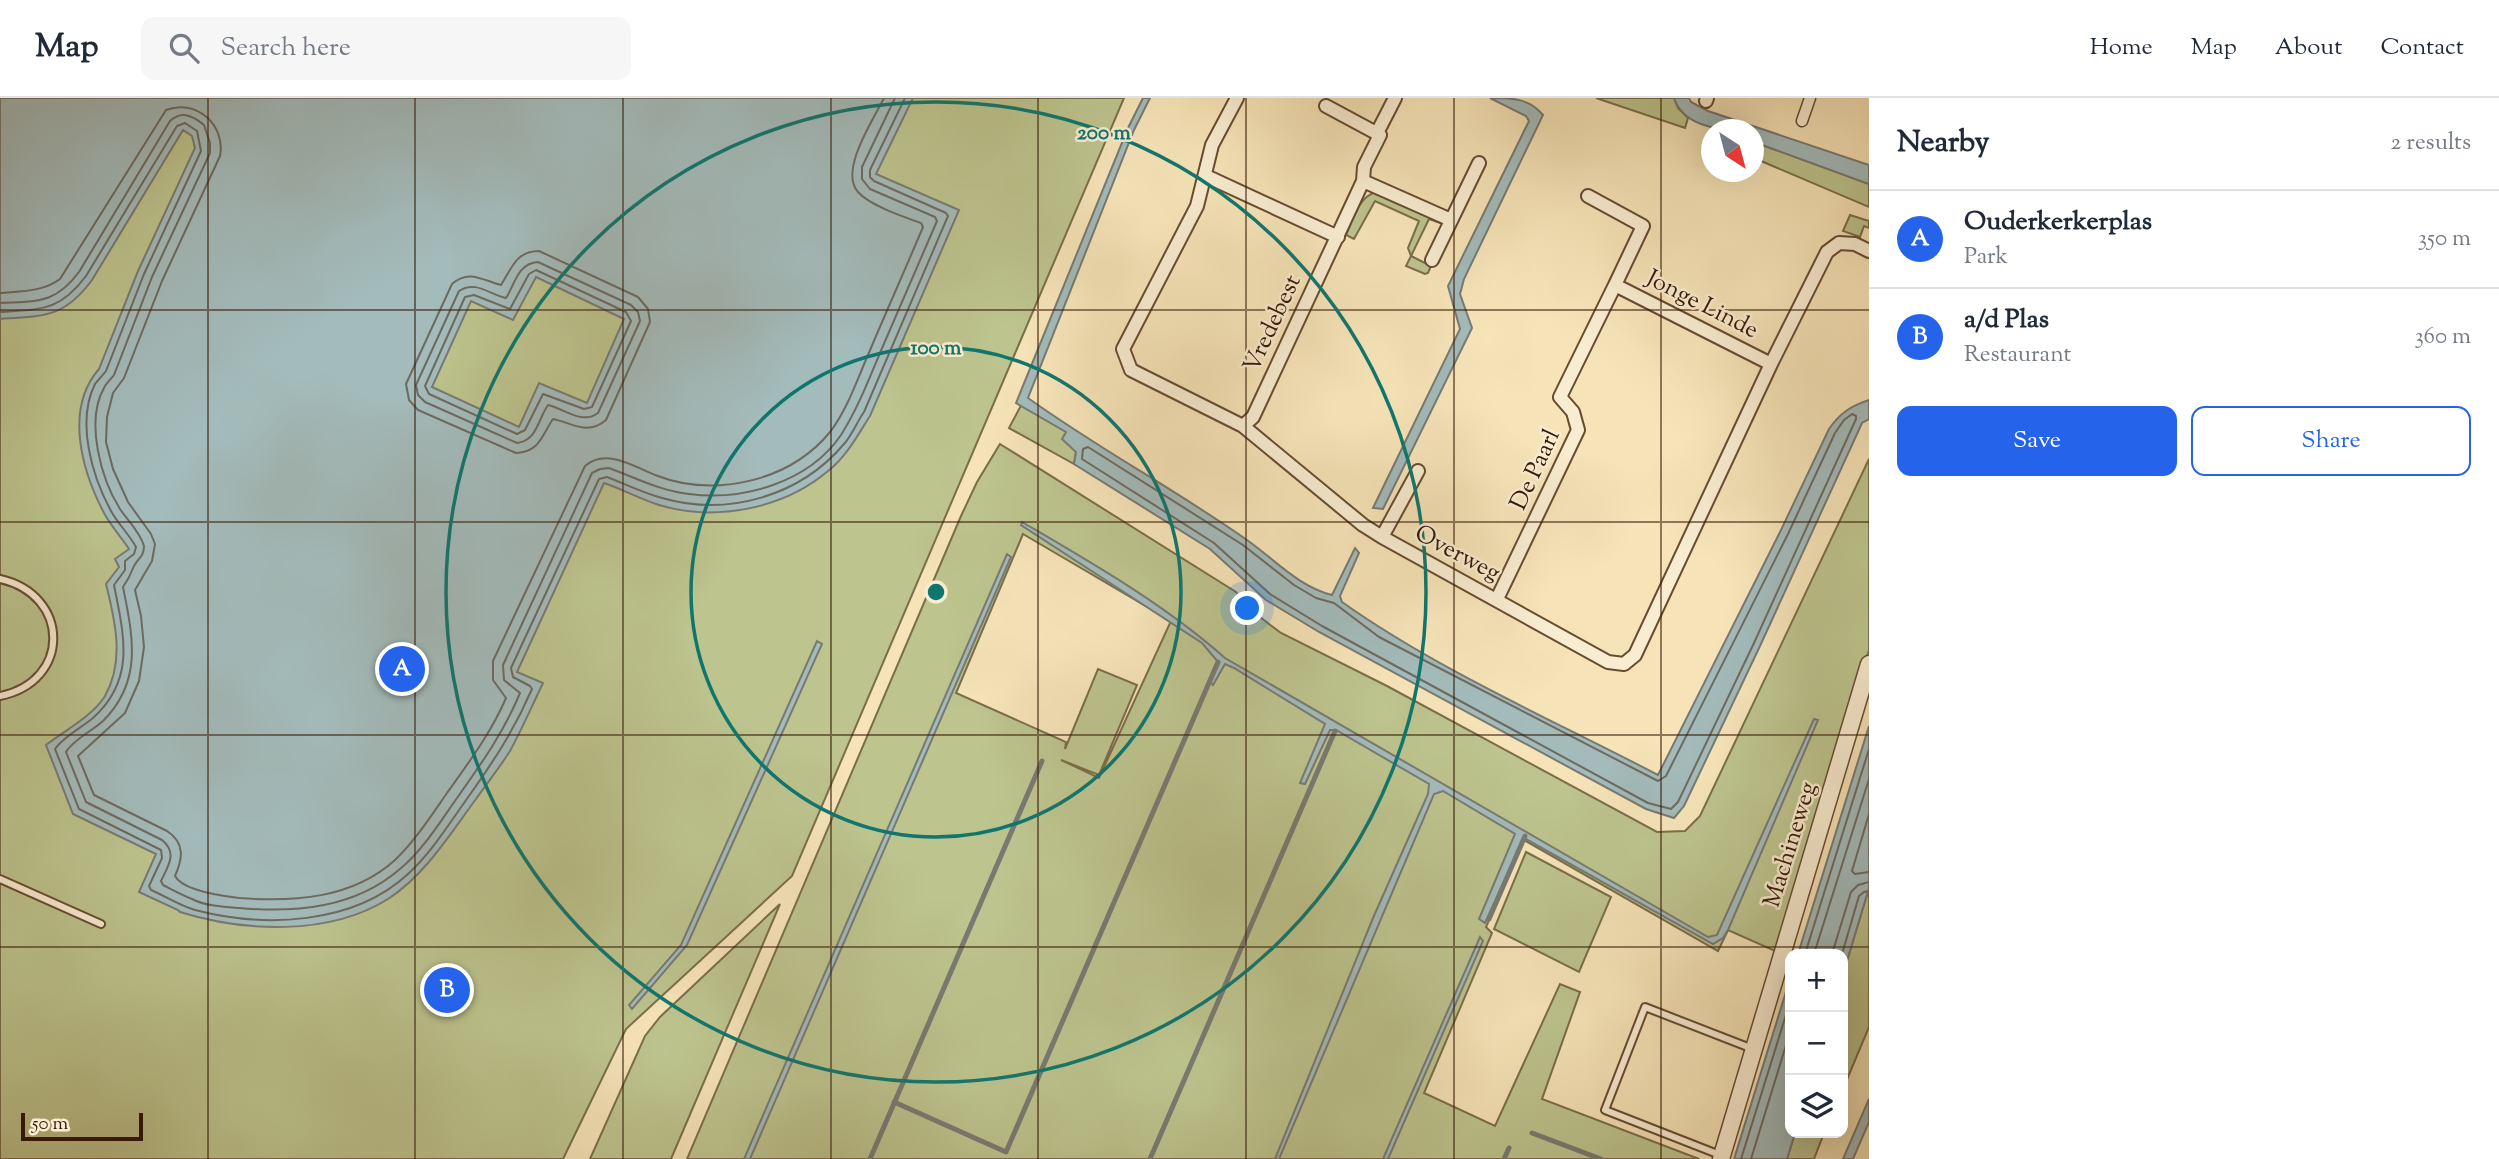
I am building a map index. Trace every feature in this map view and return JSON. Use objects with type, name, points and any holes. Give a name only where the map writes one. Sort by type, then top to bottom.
[{"type":"street","name":"Overweg","points":[[1237,98],[1212,145],[1197,206],[1123,349],[1131,370],[1243,426],[1363,525],[1382,537],[1608,662],[1624,664],[1635,655],[1771,364],[1827,252],[1839,243],[1855,244],[1869,251]]},
{"type":"street","name":"Vredebest","points":[[1243,426],[1253,417],[1338,237],[1363,181],[1364,167],[1380,135],[1377,133],[1395,98]]},
{"type":"street","points":[[1802,121],[1810,98]]},
{"type":"street","points":[[1326,106],[1377,133]]},
{"type":"street","points":[[1432,260],[1479,163]]},
{"type":"street","points":[[1206,176],[1338,237]]},
{"type":"street","points":[[1363,181],[1451,220]]},
{"type":"street","name":"Jonge Linde","points":[[1588,197],[1643,226],[1615,285],[1771,364]]},
{"type":"street","name":"De Paarl","points":[[1497,599],[1578,430],[1573,412],[1560,397],[1615,285]]},
{"type":"street","points":[[1382,537],[1418,471]]},
{"type":"street","name":"Machineweg","points":[[1721,1157],[1869,664]]},
{"type":"lane","points":[[0,579],[21,585],[38,598],[52,624],[54,639],[46,668],[35,681],[20,691],[0,696]]},
{"type":"lane","points":[[0,879],[101,924]]},
{"type":"lane","points":[[1721,1157],[1605,1110],[1645,1007],[1754,1049]]},
{"type":"green space","points":[[0,98],[1124,98],[792,876],[626,1029],[563,1159],[0,1159]]},
{"type":"green space","points":[[1596,98],[1674,98],[1678,108],[1688,118],[1685,128]]},
{"type":"green space","points":[[1764,146],[1869,184],[1869,207],[1764,162]]},
{"type":"green space","points":[[1377,192],[1438,216],[1440,223],[1429,219],[1411,256],[1408,248],[1419,221],[1375,201],[1354,239],[1346,235],[1361,203]]},
{"type":"green space","points":[[1850,215],[1869,221],[1869,228],[1864,226],[1860,237],[1843,231]]},
{"type":"green space","points":[[1411,256],[1431,266],[1428,273],[1406,266]]},
{"type":"green space","points":[[1025,398],[1066,432],[1076,452],[1074,464],[1009,428]]},
{"type":"green space","points":[[1000,444],[1236,592],[1256,614],[1281,633],[1387,686],[1657,832],[1685,831],[1700,816],[1869,459],[1869,650],[1775,951],[1728,930],[1718,951],[1524,840],[1486,927],[1492,933],[1424,1093],[1495,1126],[1560,984],[1580,992],[1542,1099],[1699,1159],[687,1159],[977,482]],"holes":[[[1023,534],[1171,621],[1099,778],[1061,760],[1099,775],[1137,685],[1098,669],[1065,749],[1066,742],[956,693]]]},
{"type":"green space","points":[[1526,852],[1611,897],[1579,972],[1494,929]]},
{"type":"green space","points":[[1869,888],[1869,1027],[1848,1077],[1848,1012],[1848,957]]},
{"type":"green space","points":[[780,904],[671,1159],[590,1159],[645,1036],[660,1017]]},
{"type":"green space","points":[[1793,1138],[1822,1138],[1814,1159],[1787,1159]]},
{"type":"water","points":[[0,98],[913,98],[876,174],[959,210],[870,416],[846,452],[828,471],[810,484],[770,503],[725,512],[680,510],[659,505],[604,483],[517,672],[543,683],[506,757],[436,853],[414,878],[388,899],[365,911],[313,925],[286,927],[231,924],[180,912],[139,892],[156,854],[73,814],[46,745],[86,717],[100,703],[115,669],[115,626],[106,584],[119,567],[115,559],[129,549],[104,513],[96,496],[84,460],[79,421],[88,385],[99,369],[138,271],[195,148],[192,136],[183,130],[92,280],[72,302],[52,313],[0,319]],"holes":[[[536,277],[624,319],[587,403],[539,383],[519,427],[432,387],[471,301],[513,320]]]},
{"type":"water","points":[[1143,98],[1150,98],[1134,130],[1028,398],[1247,540],[1309,586],[1332,595],[1355,548],[1359,553],[1340,596],[1342,602],[1456,672],[1658,775],[1829,429],[1846,411],[1869,400],[1869,419],[1862,423],[1684,806],[1674,818],[1646,809],[1319,632],[1266,600],[1210,549],[1074,464],[1076,452],[1062,439],[1066,432],[1016,403],[1128,128]]},
{"type":"water","points":[[1490,98],[1526,102],[1543,115],[1464,279],[1460,294],[1472,328],[1383,509],[1373,508],[1460,329],[1448,286],[1529,121],[1526,116]]},
{"type":"water","points":[[1674,98],[1689,98],[1691,102],[1708,111],[1732,119],[1701,119],[1701,124],[1679,109]]},
{"type":"water","points":[[1764,130],[1869,165],[1869,184],[1764,146]]},
{"type":"water","points":[[1022,522],[1152,602],[1225,658],[1708,937],[1717,935],[1814,719],[1818,720],[1728,930],[1723,938],[1713,944],[1524,838],[1485,923],[1479,919],[1515,834],[1443,791],[1434,794],[1279,1159],[1275,1159],[1373,918],[1428,794],[1429,784],[1336,730],[1330,730],[1305,784],[1300,783],[1325,724],[1225,664],[1213,685],[1210,682],[1219,663],[1202,643],[1021,525]]},
{"type":"water","points":[[1007,554],[1011,557],[750,1159],[744,1159]]},
{"type":"water","points":[[817,641],[822,644],[687,945],[632,1009],[629,1005],[681,945]]},
{"type":"water","points":[[1869,726],[1869,888],[1848,957],[1848,949],[1800,949]]},
{"type":"water","points":[[1480,937],[1483,941],[1388,1159],[1383,1159]]},
{"type":"water","points":[[1785,995],[1785,1138],[1793,1138],[1787,1159],[1734,1159]]},
{"type":"water","points":[[1869,1099],[1869,1122],[1853,1159],[1843,1159]]},
{"type":"waterway","points":[[894,1102],[1006,1152],[1218,662]]},
{"type":"waterway","points":[[1150,1159],[1335,731]]},
{"type":"waterway","points":[[870,1159],[1042,761]]},
{"type":"waterway","points":[[1489,919],[1525,836]]},
{"type":"waterway","points":[[1532,1133],[1601,1159]]},
{"type":"waterway","points":[[1504,1159],[1509,1148]]},
{"type":"place","name":"Ouderkerkerplas","points":[[402,669]]},
{"type":"place","name":"a/d Plas","points":[[447,990]]}]
